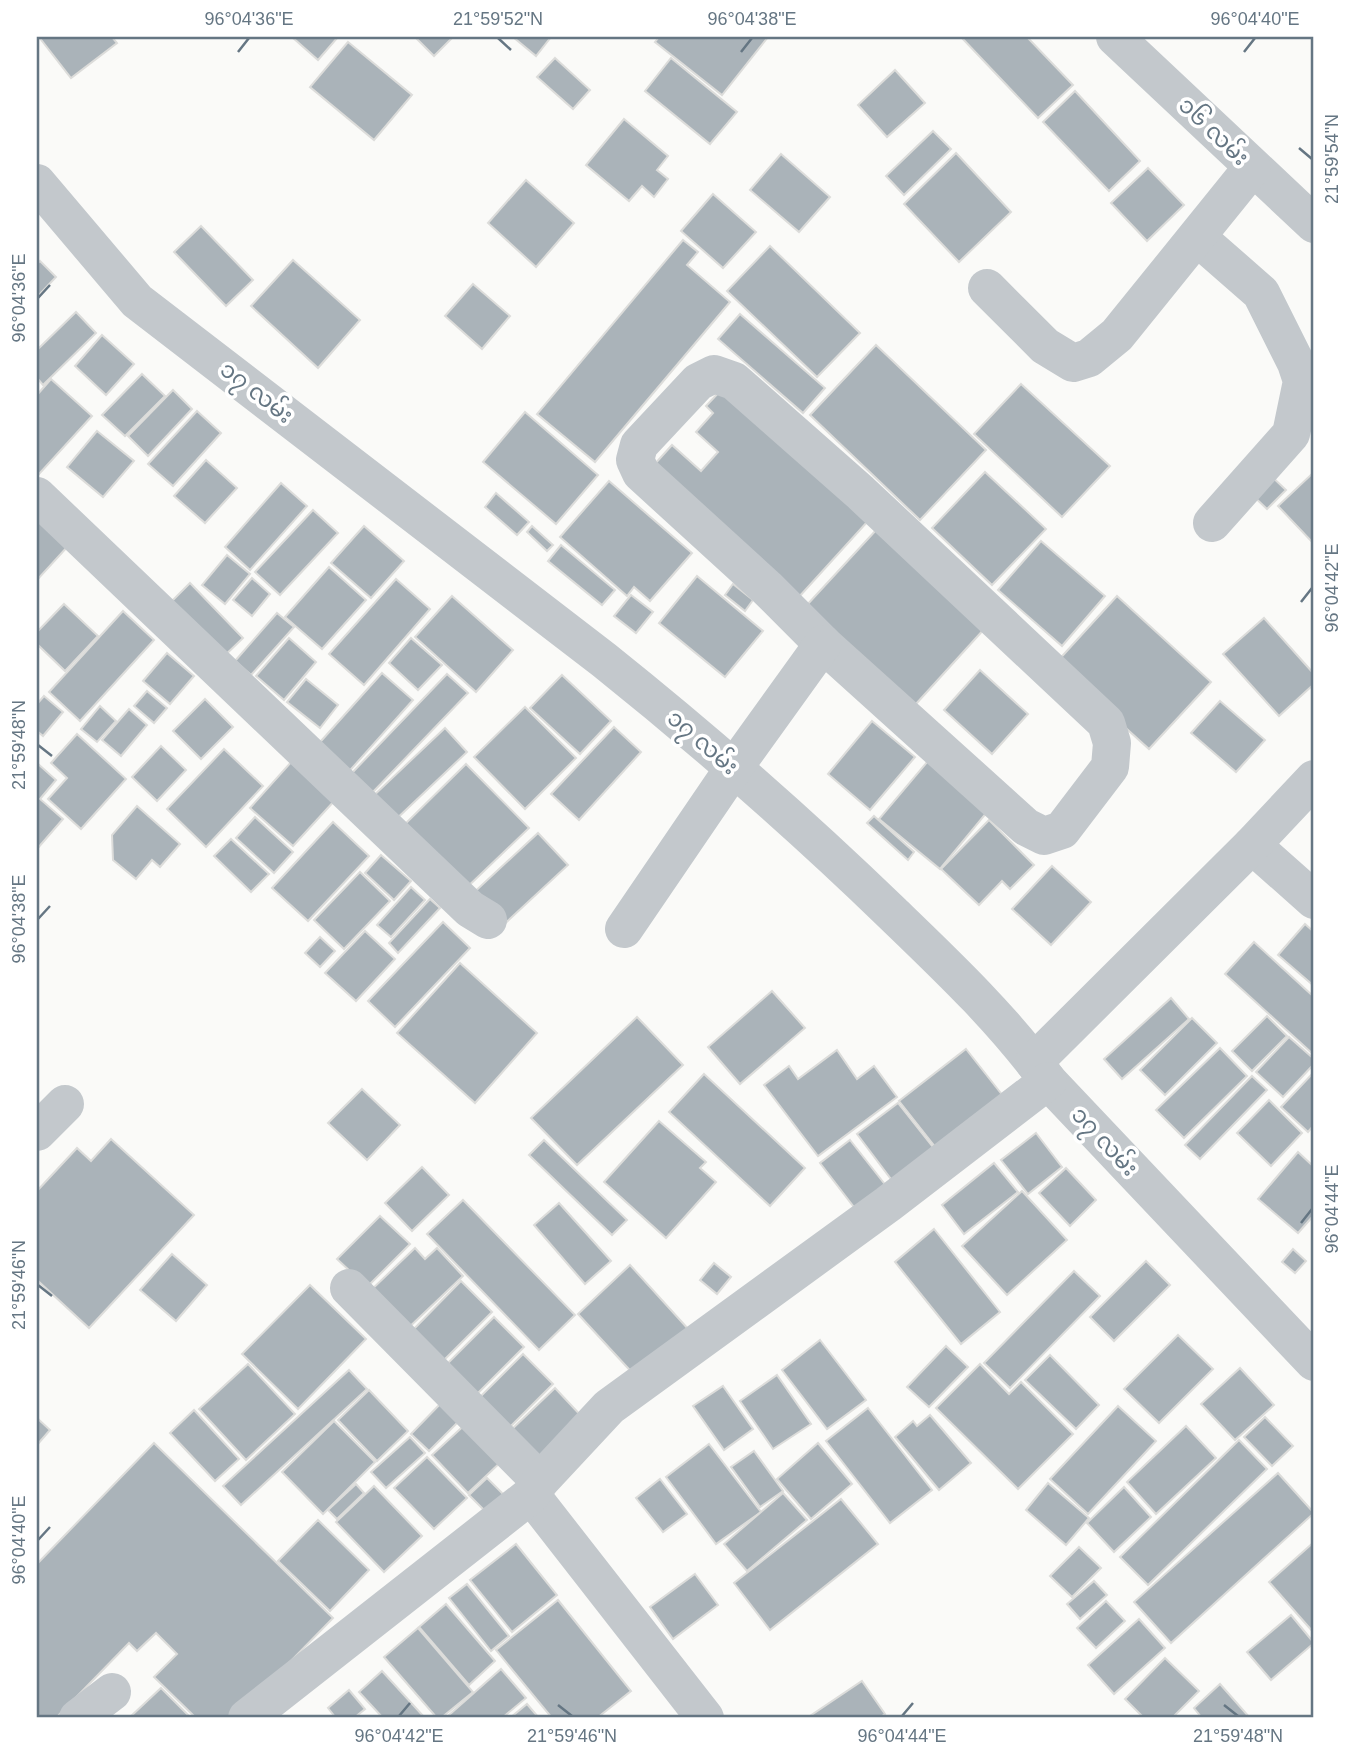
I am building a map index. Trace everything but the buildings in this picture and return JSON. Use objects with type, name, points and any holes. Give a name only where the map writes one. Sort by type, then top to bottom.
[{"type":"street","name":"၁၆ လမ်း","points":[[1126,40],[1252,168],[1314,224]]},
{"type":"street","points":[[987,288],[1045,346],[1073,363],[1089,358],[1117,335],[1252,168]]},
{"type":"street","name":"၁၇ လမ်း","points":[[37,183],[137,301],[604,660],[672,715],[837,860],[956,974],[1041,1071],[1314,1362]]},
{"type":"street","points":[[1197,237],[1261,293],[1296,363],[1302,381],[1291,434],[1212,523]]},
{"type":"street","points":[[714,374],[734,381],[860,492],[1106,723],[1112,743],[1110,767],[1062,830],[1044,836],[1026,827],[822,644],[766,588],[641,473],[635,460],[639,445],[698,383],[714,374]]},
{"type":"street","points":[[37,496],[470,909],[488,920]]},
{"type":"street","points":[[624,929],[822,644]]},
{"type":"street","points":[[247,1718],[536,1488],[609,1407],[888,1204],[1041,1071],[1314,779]]},
{"type":"street","points":[[1252,845],[1314,900]]},
{"type":"street","points":[[37,1132],[65,1104]]},
{"type":"street","points":[[349,1288],[536,1488],[705,1718]]},
{"type":"street","points":[[78,1718],[112,1692]]}]
